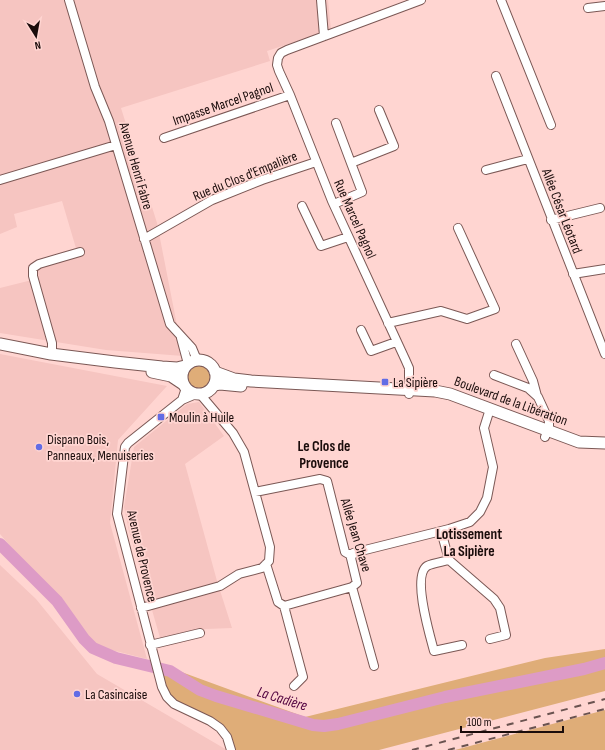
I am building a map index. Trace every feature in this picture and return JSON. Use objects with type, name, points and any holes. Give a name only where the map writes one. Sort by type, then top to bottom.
[{"type":"street","name":"Avenue Henri Fabre","points":[[69,0],[95,87],[109,121],[170,324],[181,338],[192,348],[190,363]]},
{"type":"street","points":[[321,0],[324,36],[421,0]]},
{"type":"street","points":[[501,0],[551,125]]},
{"type":"street","points":[[588,8],[605,6]]},
{"type":"street","name":"Rue Marcel Pagnol","points":[[324,36],[281,53],[278,58],[277,67],[290,95],[316,162],[348,237],[409,368],[409,392]]},
{"type":"street","name":"Allée César Léotard","points":[[496,76],[551,220],[605,354]]},
{"type":"street","name":"Impasse Marcel Pagnol","points":[[164,138],[290,95]]},
{"type":"street","points":[[351,163],[394,146],[379,110]]},
{"type":"street","points":[[334,204],[362,192],[336,123]]},
{"type":"street","points":[[0,180],[116,145]]},
{"type":"street","points":[[486,170],[528,159]]},
{"type":"street","name":"Rue du Clos d'Empalière","points":[[144,239],[212,200],[262,180],[316,162]]},
{"type":"street","points":[[302,206],[321,246],[348,237]]},
{"type":"street","points":[[551,220],[600,208]]},
{"type":"street","points":[[388,323],[441,310],[467,319],[495,309],[458,228]]},
{"type":"street","points":[[51,354],[52,343],[33,268],[39,264],[80,252]]},
{"type":"street","points":[[573,274],[605,269]]},
{"type":"street","points":[[361,330],[371,351],[396,342]]},
{"type":"street","points":[[0,344],[51,354],[162,368],[177,368],[190,363]]},
{"type":"street","points":[[516,344],[549,421],[547,434]]},
{"type":"street","name":"Boulevard de la Libération","points":[[190,363],[202,360],[210,364],[215,372],[234,379],[409,392]]},
{"type":"street","points":[[115,362],[133,368],[171,376],[185,386],[205,394],[233,433],[244,452],[270,547],[269,561],[262,568],[239,574],[220,586],[141,608]]},
{"type":"street","points":[[182,400],[185,386],[182,375],[190,363]]},
{"type":"street","points":[[205,394],[216,381],[215,372]]},
{"type":"street","points":[[494,375],[528,388],[538,397]]},
{"type":"street","name":"Boulevard de la Libération","points":[[205,394],[220,384],[409,392],[436,391],[450,394],[489,412],[578,447],[605,447]]},
{"type":"street","name":"Avenue de Provence","points":[[205,394],[182,400],[128,443],[124,450],[117,514],[154,662],[164,692],[170,700],[179,707],[215,724],[224,733],[231,750]]},
{"type":"street","points":[[352,556],[353,553],[441,531],[470,522],[480,512],[487,498],[493,466],[484,428],[489,412]]},
{"type":"street","name":"Boulevard de la Libération","points":[[547,434],[579,442],[605,443]]},
{"type":"street","name":"Allée Jean Chave","points":[[255,492],[320,479],[327,481],[345,552],[352,556],[350,558],[357,583],[352,587],[374,666]]},
{"type":"street","points":[[441,531],[448,560],[494,599],[500,608],[506,635],[490,639]]},
{"type":"street","points":[[448,560],[428,566],[423,571],[422,596],[434,651],[462,645]]},
{"type":"street","points":[[266,564],[278,602],[284,606],[303,677],[294,686]]},
{"type":"street","points":[[284,606],[352,587]]},
{"type":"street","points":[[150,645],[200,633]]},
{"type":"shaded area","points":[[0,0],[328,0],[331,30],[267,51],[270,61],[121,108],[157,223],[183,356],[106,350],[0,333],[0,288],[36,279],[36,269],[78,255],[62,201],[14,214],[17,227],[0,234]]},
{"type":"shaded area","points":[[0,354],[167,386],[118,440],[110,523],[147,659],[96,646],[0,534]]},
{"type":"shaded area","points":[[199,366],[207,369],[210,377],[207,385],[199,388],[191,385],[188,377],[191,369]]},
{"type":"shaded area","points":[[199,402],[224,436],[185,464],[217,581],[232,628],[206,629],[161,641],[129,531],[124,507],[134,447],[187,404]]},
{"type":"shaded area","points":[[0,565],[36,599],[97,674],[227,750],[0,750]]},
{"type":"shaded area","points":[[605,649],[605,691],[379,750],[235,750],[229,732],[223,725],[215,719],[179,703],[172,697],[165,685],[162,672],[165,666],[305,717],[545,658]]},
{"type":"shaded area","points":[[605,710],[605,750],[455,750]]},
{"type":"waterway","name":"La Cadière","points":[[0,544],[57,601],[84,639],[93,648],[116,658],[170,671],[200,690],[216,696],[313,725],[324,726],[338,724],[445,697],[584,669],[605,663]]},
{"type":"railway","points":[[412,750],[605,699]]},
{"type":"railway","points":[[448,750],[605,709]]},
{"type":"place","name":"La Sipière","points":[[385,382]]},
{"type":"place","name":"Moulin à Huile","points":[[161,417]]},
{"type":"place","name":"Dispano Bois, Panneaux, Menuiseries","points":[[39,447]]},
{"type":"place","name":"La Casincaise","points":[[77,694]]},
{"type":"district","name":"Le Clos de Provence","points":[[324,454]]},
{"type":"district","name":"Lotissement La Sipière","points":[[469,542]]}]
